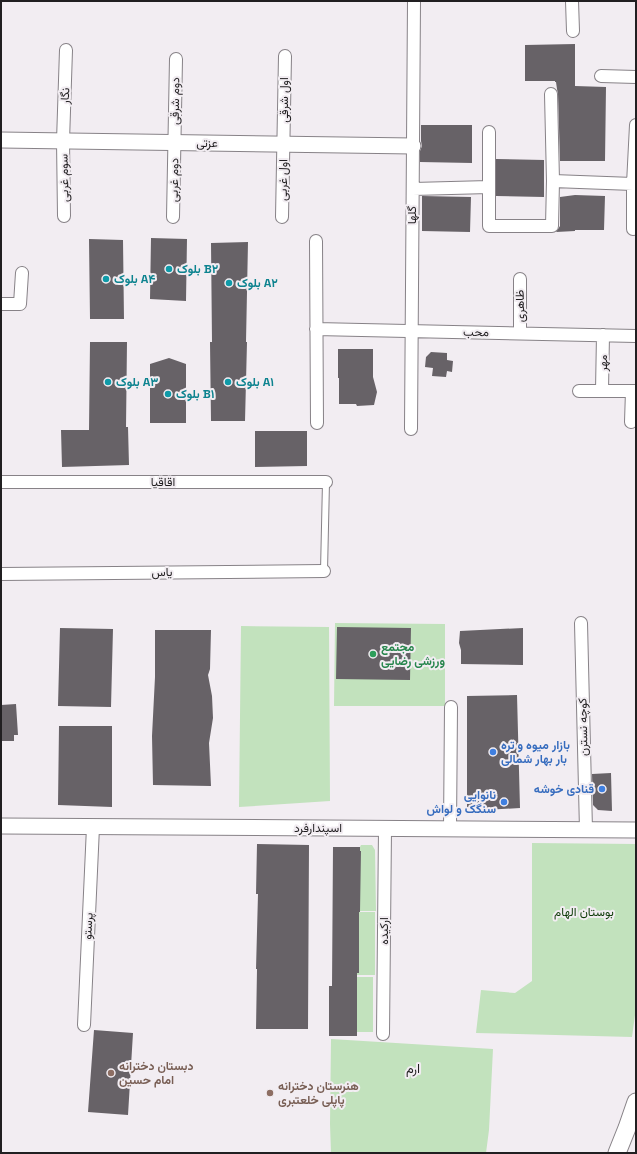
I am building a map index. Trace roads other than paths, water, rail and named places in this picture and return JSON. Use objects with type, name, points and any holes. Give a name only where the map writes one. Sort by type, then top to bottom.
[{"type":"main road","points":[[617,1153],[628,1128],[636,1102]]},
{"type":"street","name":"گلها","points":[[410,429],[414,1]]},
{"type":"street","points":[[572,1],[573,30]]},
{"type":"street","name":"نگار","points":[[63,141],[66,50]]},
{"type":"street","name":"اول شرقی","points":[[284,144],[285,56]]},
{"type":"street","name":"دوم شرقی","points":[[174,142],[176,59]]},
{"type":"street","points":[[601,76],[636,77]]},
{"type":"street","points":[[489,132],[489,226],[552,226],[553,181],[551,94]]},
{"type":"street","points":[[633,229],[633,184],[636,125]]},
{"type":"street","name":"عزتی","points":[[1,140],[413,146]]},
{"type":"street","name":"سوم غربی","points":[[63,141],[64,216]]},
{"type":"street","name":"دوم غربی","points":[[173,216],[174,142]]},
{"type":"street","name":"اول غربی","points":[[282,217],[284,144]]},
{"type":"street","points":[[553,181],[633,184]]},
{"type":"street","points":[[413,189],[489,187]]},
{"type":"street","points":[[316,241],[317,423]]},
{"type":"street","points":[[1,304],[20,304],[22,273]]},
{"type":"street","name":"ظاهری","points":[[520,279],[520,333]]},
{"type":"street","name":"محب","points":[[316,329],[636,336]]},
{"type":"street","name":"مهر","points":[[602,390],[603,335]]},
{"type":"street","points":[[579,391],[634,391],[630,422]]},
{"type":"street","name":"اقاقیا","points":[[1,482],[326,482]]},
{"type":"street","name":"یاس","points":[[1,574],[324,571]]},
{"type":"street","name":"کوچه نسترن","points":[[581,623],[586,830]]},
{"type":"street","points":[[450,829],[451,707]]},
{"type":"street","name":"اسپندارفرد","points":[[1,826],[636,830]]},
{"type":"street","name":"پرستو","points":[[84,1025],[93,827]]},
{"type":"street","name":"ارکیده","points":[[383,1034],[385,829]]},
{"type":"lane","points":[[324,571],[326,482]]},
{"type":"place","name":"بلوک B۲","points":[[169,269]]},
{"type":"place","name":"بلوک A۴","points":[[106,279]]},
{"type":"place","name":"بلوک A۲","points":[[229,283]]},
{"type":"place","name":"بلوک A۳","points":[[108,382]]},
{"type":"place","name":"بلوک A۱","points":[[228,382]]},
{"type":"place","name":"بلوک B۱","points":[[168,394]]},
{"type":"place","name":"مجتمع ورزشی رضایی","points":[[373,654]]},
{"type":"place","name":"بازار میوه و تره بار بهار شمالی","points":[[493,752]]},
{"type":"place","name":"قنادی خوشه","points":[[602,789]]},
{"type":"place","name":"نانوایی سنگک و لواش","points":[[504,802]]},
{"type":"place","name":"دبستان دخترانه امام حسین","points":[[111,1073]]},
{"type":"place","name":"هنرستان دخترانه پاپلی خلعتبری","points":[[270,1093]]},
{"type":"district","name":"ارم","points":[[413,1068]]},
{"type":"park label","name":"بوستان الهام","points":[[584,912]]}]
